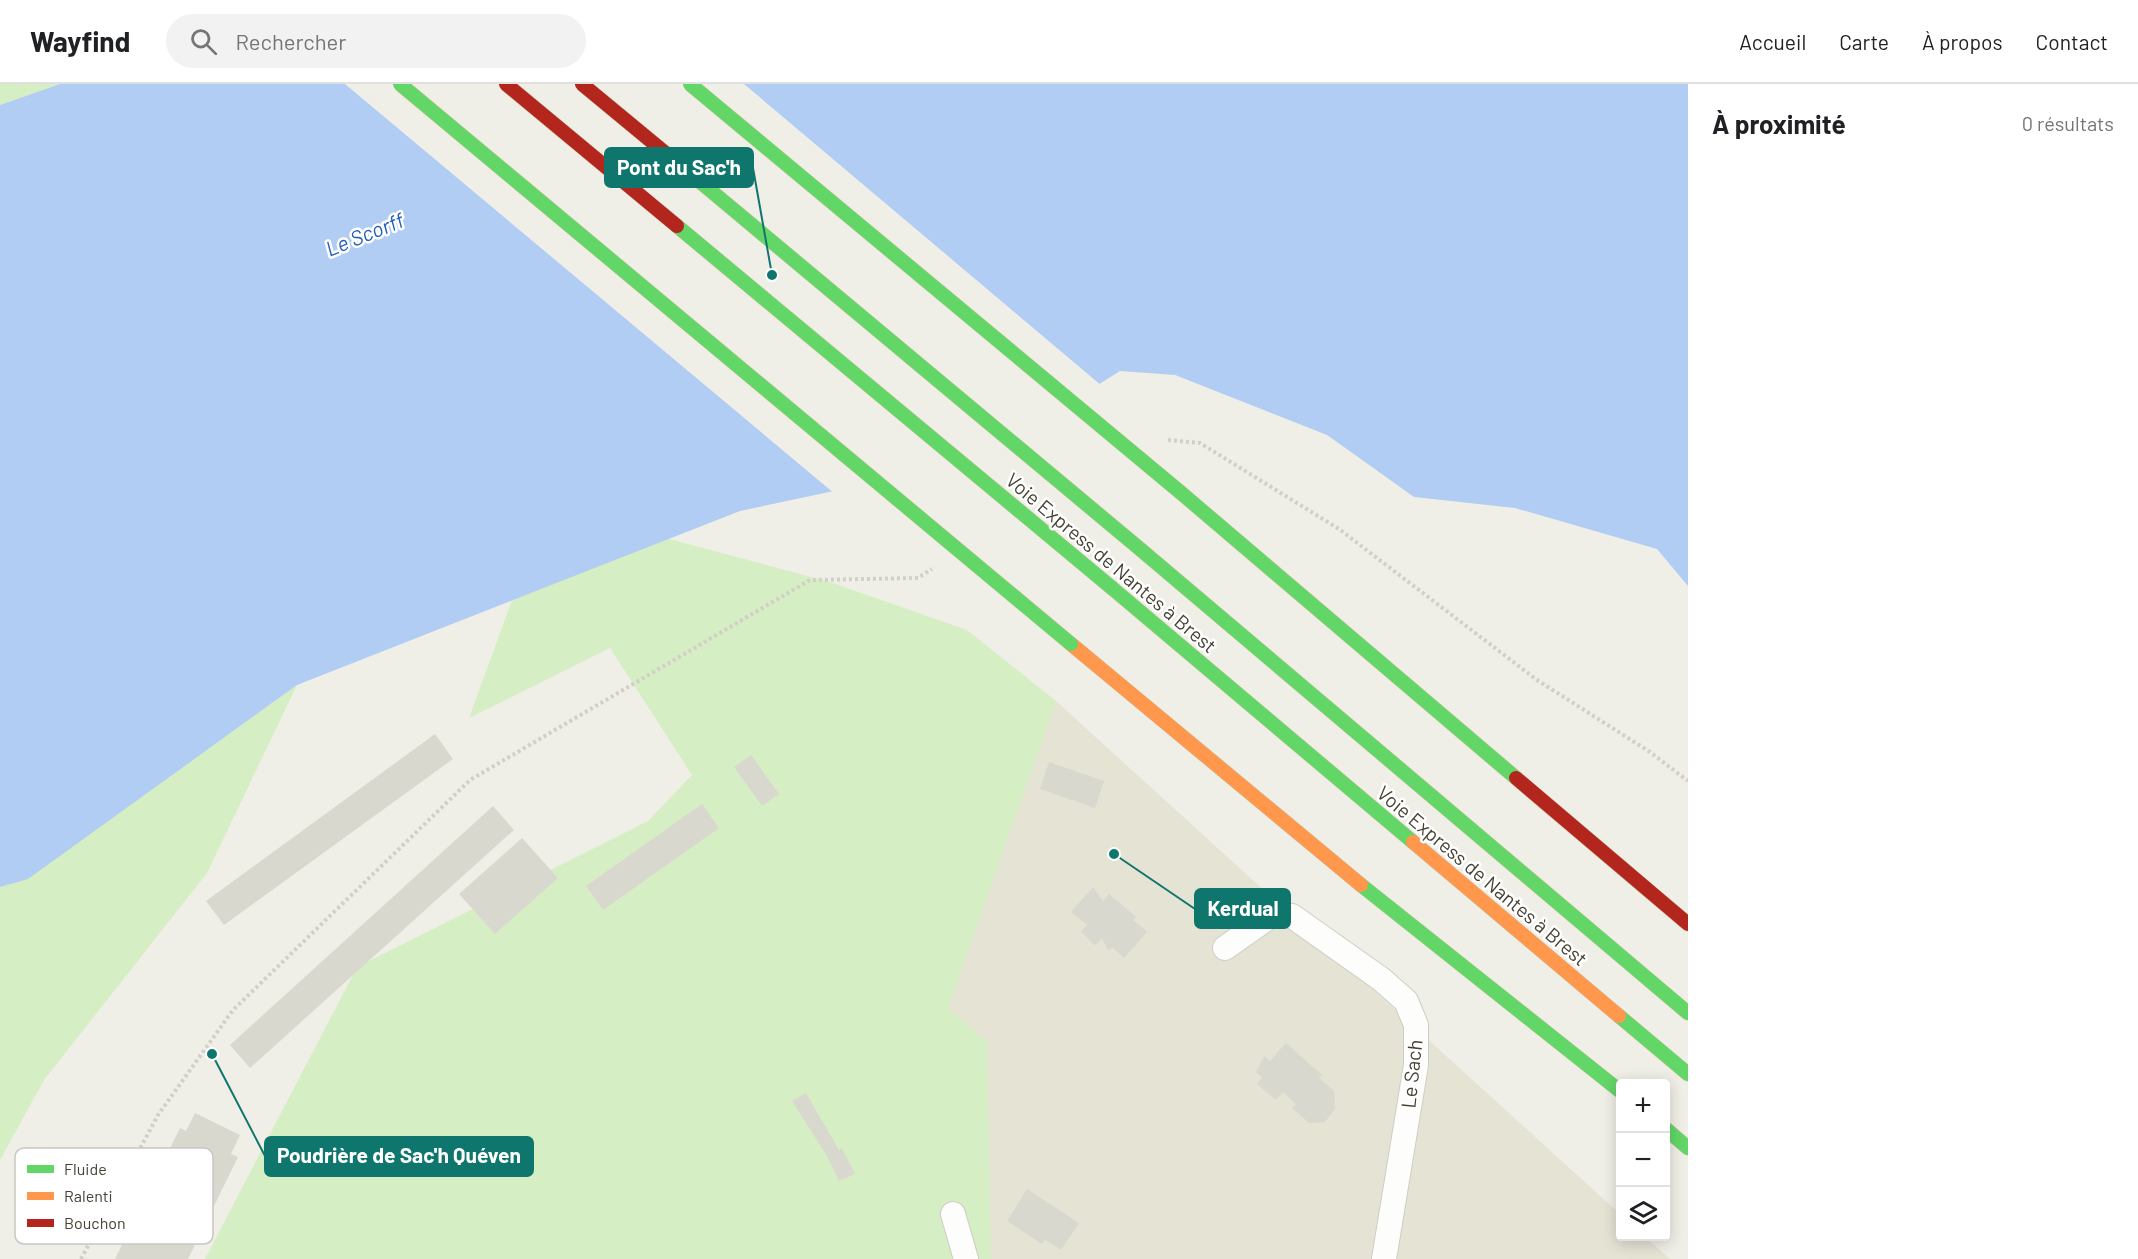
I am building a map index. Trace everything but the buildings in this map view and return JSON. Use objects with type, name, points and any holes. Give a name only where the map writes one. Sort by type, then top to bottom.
[{"type":"highway","points":[[400,84],[1387,907],[1616,1088]]},
{"type":"highway","name":"Voie Express de Nantes à Brest","points":[[506,84],[1112,588],[1688,1074]]},
{"type":"highway","name":"Voie Express de Nantes à Brest","points":[[582,84],[1140,549],[1688,1013]]},
{"type":"highway","points":[[690,84],[1180,492],[1688,924]]},
{"type":"highway","points":[[1670,1133],[1688,1148]]},
{"type":"street","name":"Le Sach","points":[[1225,948],[1273,914],[1292,916],[1381,979],[1406,1001],[1416,1026],[1416,1065],[1384,1259]]},
{"type":"street","points":[[953,1214],[966,1259]]},
{"type":"path","points":[[140,1148],[158,1115],[232,1010],[470,780],[810,580]]},
{"type":"path","points":[[81,1259],[89,1244]]},
{"type":"shaded area","points":[[1056,701],[1616,1210],[1616,1241],[1650,1241],[1670,1259],[903,1259],[948,1008]]},
{"type":"green space","points":[[0,84],[60,84],[0,105]]},
{"type":"green space","points":[[666,538],[830,582],[967,630],[1056,701],[948,1008],[987,1042],[991,1259],[205,1259],[357,967],[648,821],[692,775],[610,648],[469,718],[512,600]]},
{"type":"green space","points":[[297,685],[207,873],[44,1080],[0,1160],[0,887],[28,878]]},
{"type":"water","name":"Le Scorff","points":[[60,84],[1688,84],[1688,586],[1657,549],[1515,508],[1414,497],[1327,435],[1175,375],[1120,371],[1039,422],[834,491],[740,511],[297,685],[28,879],[0,887],[0,105]]},
{"type":"pier","points":[[345,84],[744,84],[1102,386],[1040,425],[946,492],[835,494]]},
{"type":"traffic: fast","points":[[400,84],[1071,644]]},
{"type":"traffic: fast","points":[[690,84],[1180,492]]},
{"type":"traffic: fast","points":[[692,175],[1140,549]]},
{"type":"traffic: fast","points":[[677,226],[1112,588]]},
{"type":"traffic: fast","points":[[1180,492],[1516,778]]},
{"type":"traffic: fast","points":[[1140,549],[1688,1013]]},
{"type":"traffic: fast","points":[[1112,588],[1413,842]]},
{"type":"traffic: fast","points":[[1361,885],[1616,1088]]},
{"type":"traffic: fast","points":[[1619,1016],[1688,1074]]},
{"type":"traffic: fast","points":[[1670,1132],[1688,1148]]},
{"type":"traffic: slow","points":[[1071,644],[1361,885]]},
{"type":"traffic: slow","points":[[1413,842],[1619,1016]]},
{"type":"traffic: jam","points":[[506,84],[677,226]]},
{"type":"traffic: jam","points":[[582,84],[692,175]]},
{"type":"traffic: jam","points":[[1516,778],[1688,924]]},
{"type":"place","name":"Pont du Sac'h","points":[[772,275]]},
{"type":"place","name":"Kerdual","points":[[1114,854]]},
{"type":"place","name":"Poudrière de Sac'h Quéven","points":[[212,1054]]}]
